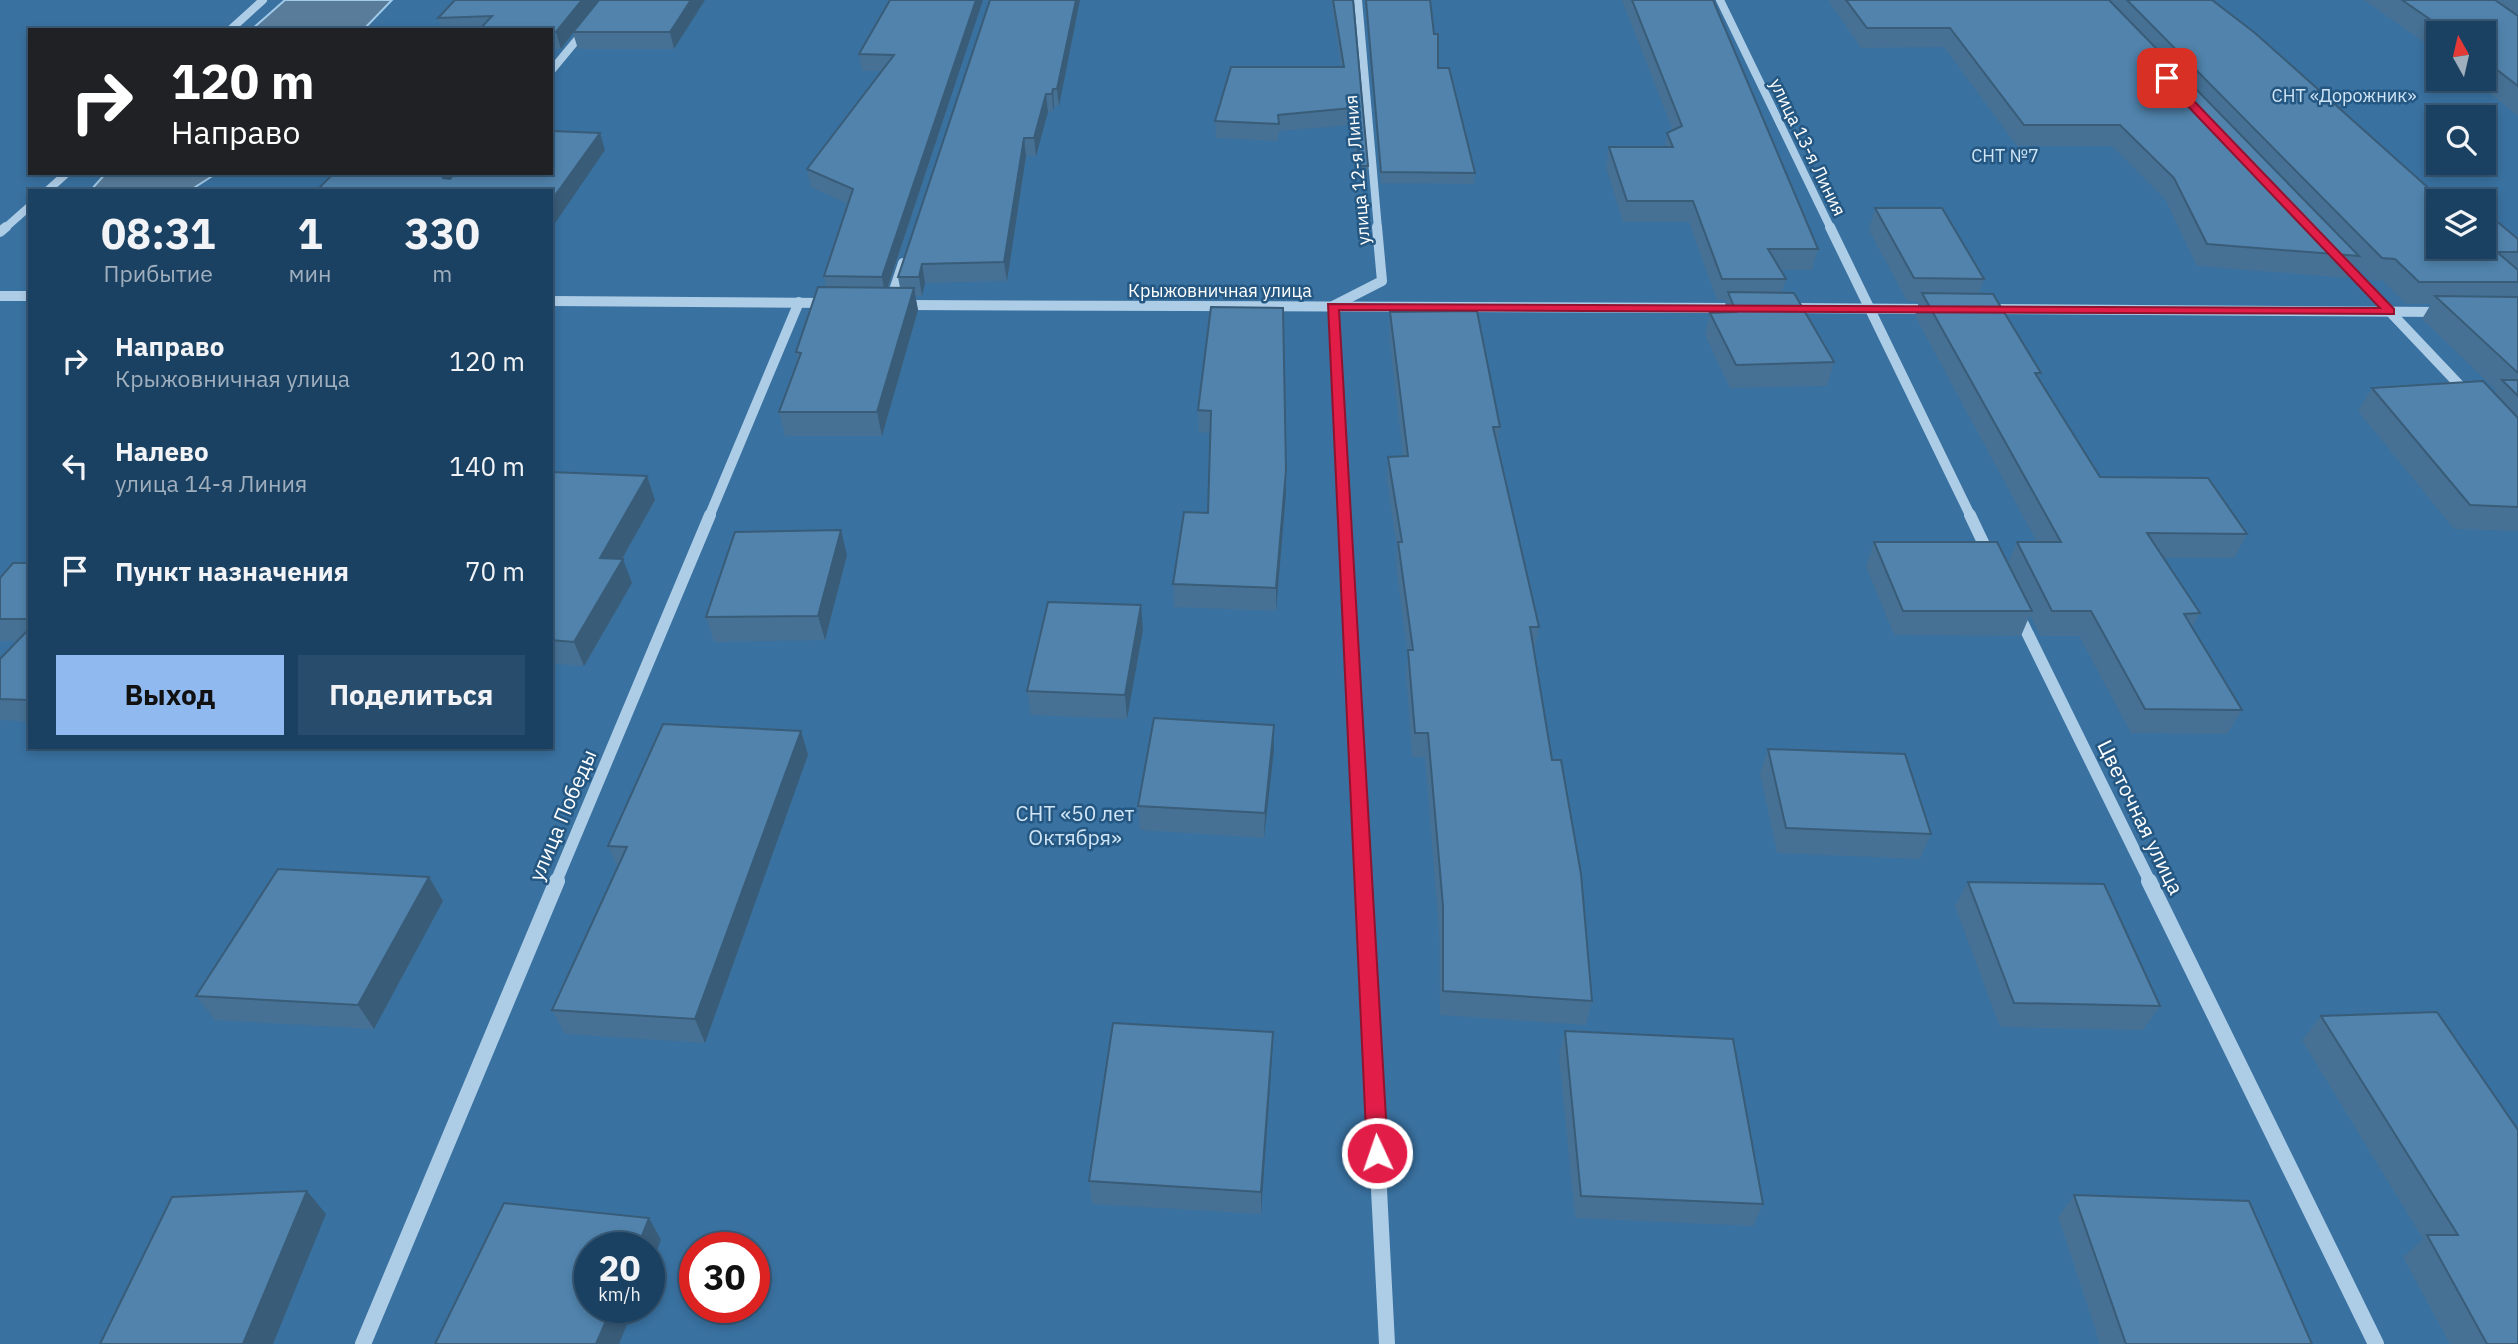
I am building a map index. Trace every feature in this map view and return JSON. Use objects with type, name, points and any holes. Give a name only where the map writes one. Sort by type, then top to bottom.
[{"type":"street","points":[[232,28],[263,0]]},
{"type":"street","name":"улица 12-я Линия","points":[[1332,306],[1382,281],[1358,0]]},
{"type":"street","name":"улица 13-я Линия","points":[[1720,0],[1869,308]]},
{"type":"street","points":[[553,69],[593,20]]},
{"type":"street","points":[[49,189],[65,175]]},
{"type":"street","points":[[0,232],[28,208]]},
{"type":"street","points":[[2332,251],[2472,398]]},
{"type":"street","points":[[890,305],[907,252]]},
{"type":"street","points":[[0,296],[28,296]]},
{"type":"street","points":[[553,301],[838,303]]},
{"type":"street","name":"улица Победы","points":[[363,1344],[799,302]]},
{"type":"street","name":"Крыжовничная улица","points":[[877,304],[1759,308]]},
{"type":"street","points":[[1332,306],[1387,1344]]},
{"type":"street","points":[[1772,308],[1951,309]]},
{"type":"street","points":[[1869,308],[1997,570]]},
{"type":"street","points":[[1978,309],[2452,312]]},
{"type":"street","name":"Цветочная улица","points":[[2009,595],[2376,1344]]},
{"type":"green space","name":"СНТ «50 лет Октября»","points":[[0,0],[2518,0],[2518,1344],[0,1344]]},
{"type":"shaded area","points":[[285,0],[392,0],[365,28],[253,28]]},
{"type":"shaded area","points":[[104,175],[214,175],[192,189],[92,189]]},
{"type":"building","points":[[455,0],[582,0],[556,32],[553,32],[553,28],[481,28],[492,16],[438,18]]},
{"type":"building","points":[[599,0],[691,0],[670,32],[573,32]]},
{"type":"building","points":[[890,0],[976,0],[882,277],[824,276],[853,189],[807,169],[894,55],[859,54]]},
{"type":"building","points":[[990,0],[1076,0],[1057,89],[1053,89],[1052,94],[1046,94],[1034,138],[1024,138],[1004,262],[922,264],[919,277],[898,277]]},
{"type":"building","points":[[1333,0],[1353,0],[1368,166],[1361,166],[1351,108],[1278,115],[1279,124],[1215,121],[1231,67],[1344,67]]},
{"type":"building","points":[[1366,0],[1430,0],[1434,34],[1438,34],[1438,68],[1449,68],[1475,173],[1381,172]]},
{"type":"building","points":[[1632,0],[1713,0],[1818,249],[1768,249],[1786,279],[1722,279],[1693,201],[1627,201],[1609,147],[1673,147],[1667,133],[1682,126]]},
{"type":"building","points":[[1846,0],[2109,0],[2359,256],[2207,244],[2174,178],[2120,125],[2024,125],[1950,28],[1867,28]]},
{"type":"building","points":[[2127,0],[2212,0],[2255,33],[2430,189],[2426,189],[2426,259],[2496,259],[2496,221],[2518,239],[2518,252],[2497,252],[2518,270],[2518,282],[2419,282],[2395,259],[2382,258]]},
{"type":"building","points":[[2402,0],[2495,0],[2518,16],[2518,86],[2496,69],[2496,21],[2433,21]]},
{"type":"building","points":[[553,131],[600,133],[553,198],[553,189],[318,189],[332,175],[442,175],[443,178],[450,179],[453,175],[553,175]]},
{"type":"building","points":[[1875,208],[1942,208],[1984,279],[1914,278]]},
{"type":"building","points":[[818,287],[914,288],[877,412],[779,412],[801,353],[796,352]]},
{"type":"building","points":[[1728,292],[1794,293],[1834,362],[1736,365],[1710,313],[1736,312]]},
{"type":"building","points":[[1922,293],[1993,294],[2041,373],[2035,373],[2100,477],[2208,478],[2247,534],[2147,533],[2200,613],[2184,614],[2242,710],[2145,709],[2091,611],[2052,611],[2017,542],[2061,542]]},
{"type":"building","points":[[2435,296],[2518,297],[2518,373]]},
{"type":"building","points":[[1211,307],[1283,308],[1286,470],[1276,588],[1173,584],[1184,512],[1208,513],[1211,411],[1198,410]]},
{"type":"building","points":[[1477,311],[1500,427],[1493,427],[1539,627],[1530,627],[1552,760],[1561,760],[1581,874],[1592,1001],[1443,991],[1443,906],[1428,733],[1415,733],[1408,650],[1413,650],[1398,542],[1402,542],[1388,457],[1408,456],[1390,312]]},
{"type":"building","points":[[2502,380],[2518,380],[2518,396]]},
{"type":"building","points":[[2483,381],[2518,418],[2518,507],[2470,505],[2372,388]]},
{"type":"building","points":[[553,472],[647,476],[600,558],[623,559],[574,642],[553,640]]},
{"type":"building","points":[[841,530],[818,616],[706,617],[735,532]]},
{"type":"building","points":[[1874,542],[1997,542],[2032,611],[1903,611]]},
{"type":"building","points":[[13,563],[28,563],[28,619],[0,619],[0,578]]},
{"type":"building","points":[[1048,602],[1141,605],[1125,695],[1027,691]]},
{"type":"building","points":[[28,630],[28,700],[0,699],[0,659]]},
{"type":"building","points":[[1154,718],[1274,725],[1265,813],[1138,806]]},
{"type":"building","points":[[663,724],[801,731],[695,1019],[552,1010],[627,847],[608,846]]},
{"type":"building","points":[[1768,749],[1905,754],[1931,834],[1786,828]]},
{"type":"building","points":[[278,869],[429,877],[358,1005],[196,996]]},
{"type":"building","points":[[1968,882],[2104,884],[2160,1006],[2014,1003]]},
{"type":"building","points":[[2437,1012],[2518,1130],[2518,1344],[2487,1344],[2427,1235],[2458,1235],[2321,1016]]},
{"type":"building","points":[[1113,1023],[1273,1032],[1261,1192],[1089,1181]]},
{"type":"building","points":[[1565,1031],[1733,1039],[1763,1204],[1581,1196]]},
{"type":"building","points":[[307,1191],[243,1344],[100,1344],[172,1197]]},
{"type":"building","points":[[2074,1195],[2249,1201],[2312,1344],[2126,1344]]},
{"type":"building","points":[[504,1203],[649,1218],[643,1232],[574,1232],[574,1323],[605,1323],[596,1344],[435,1344]]},
{"type":"route","points":[[1377,1153],[1332,306],[2390,311],[2167,78]]},
{"type":"park label","name":"СНТ «Дорожник»","points":[[2344,95]]},
{"type":"park label","name":"СНТ №7","points":[[2005,155]]}]
